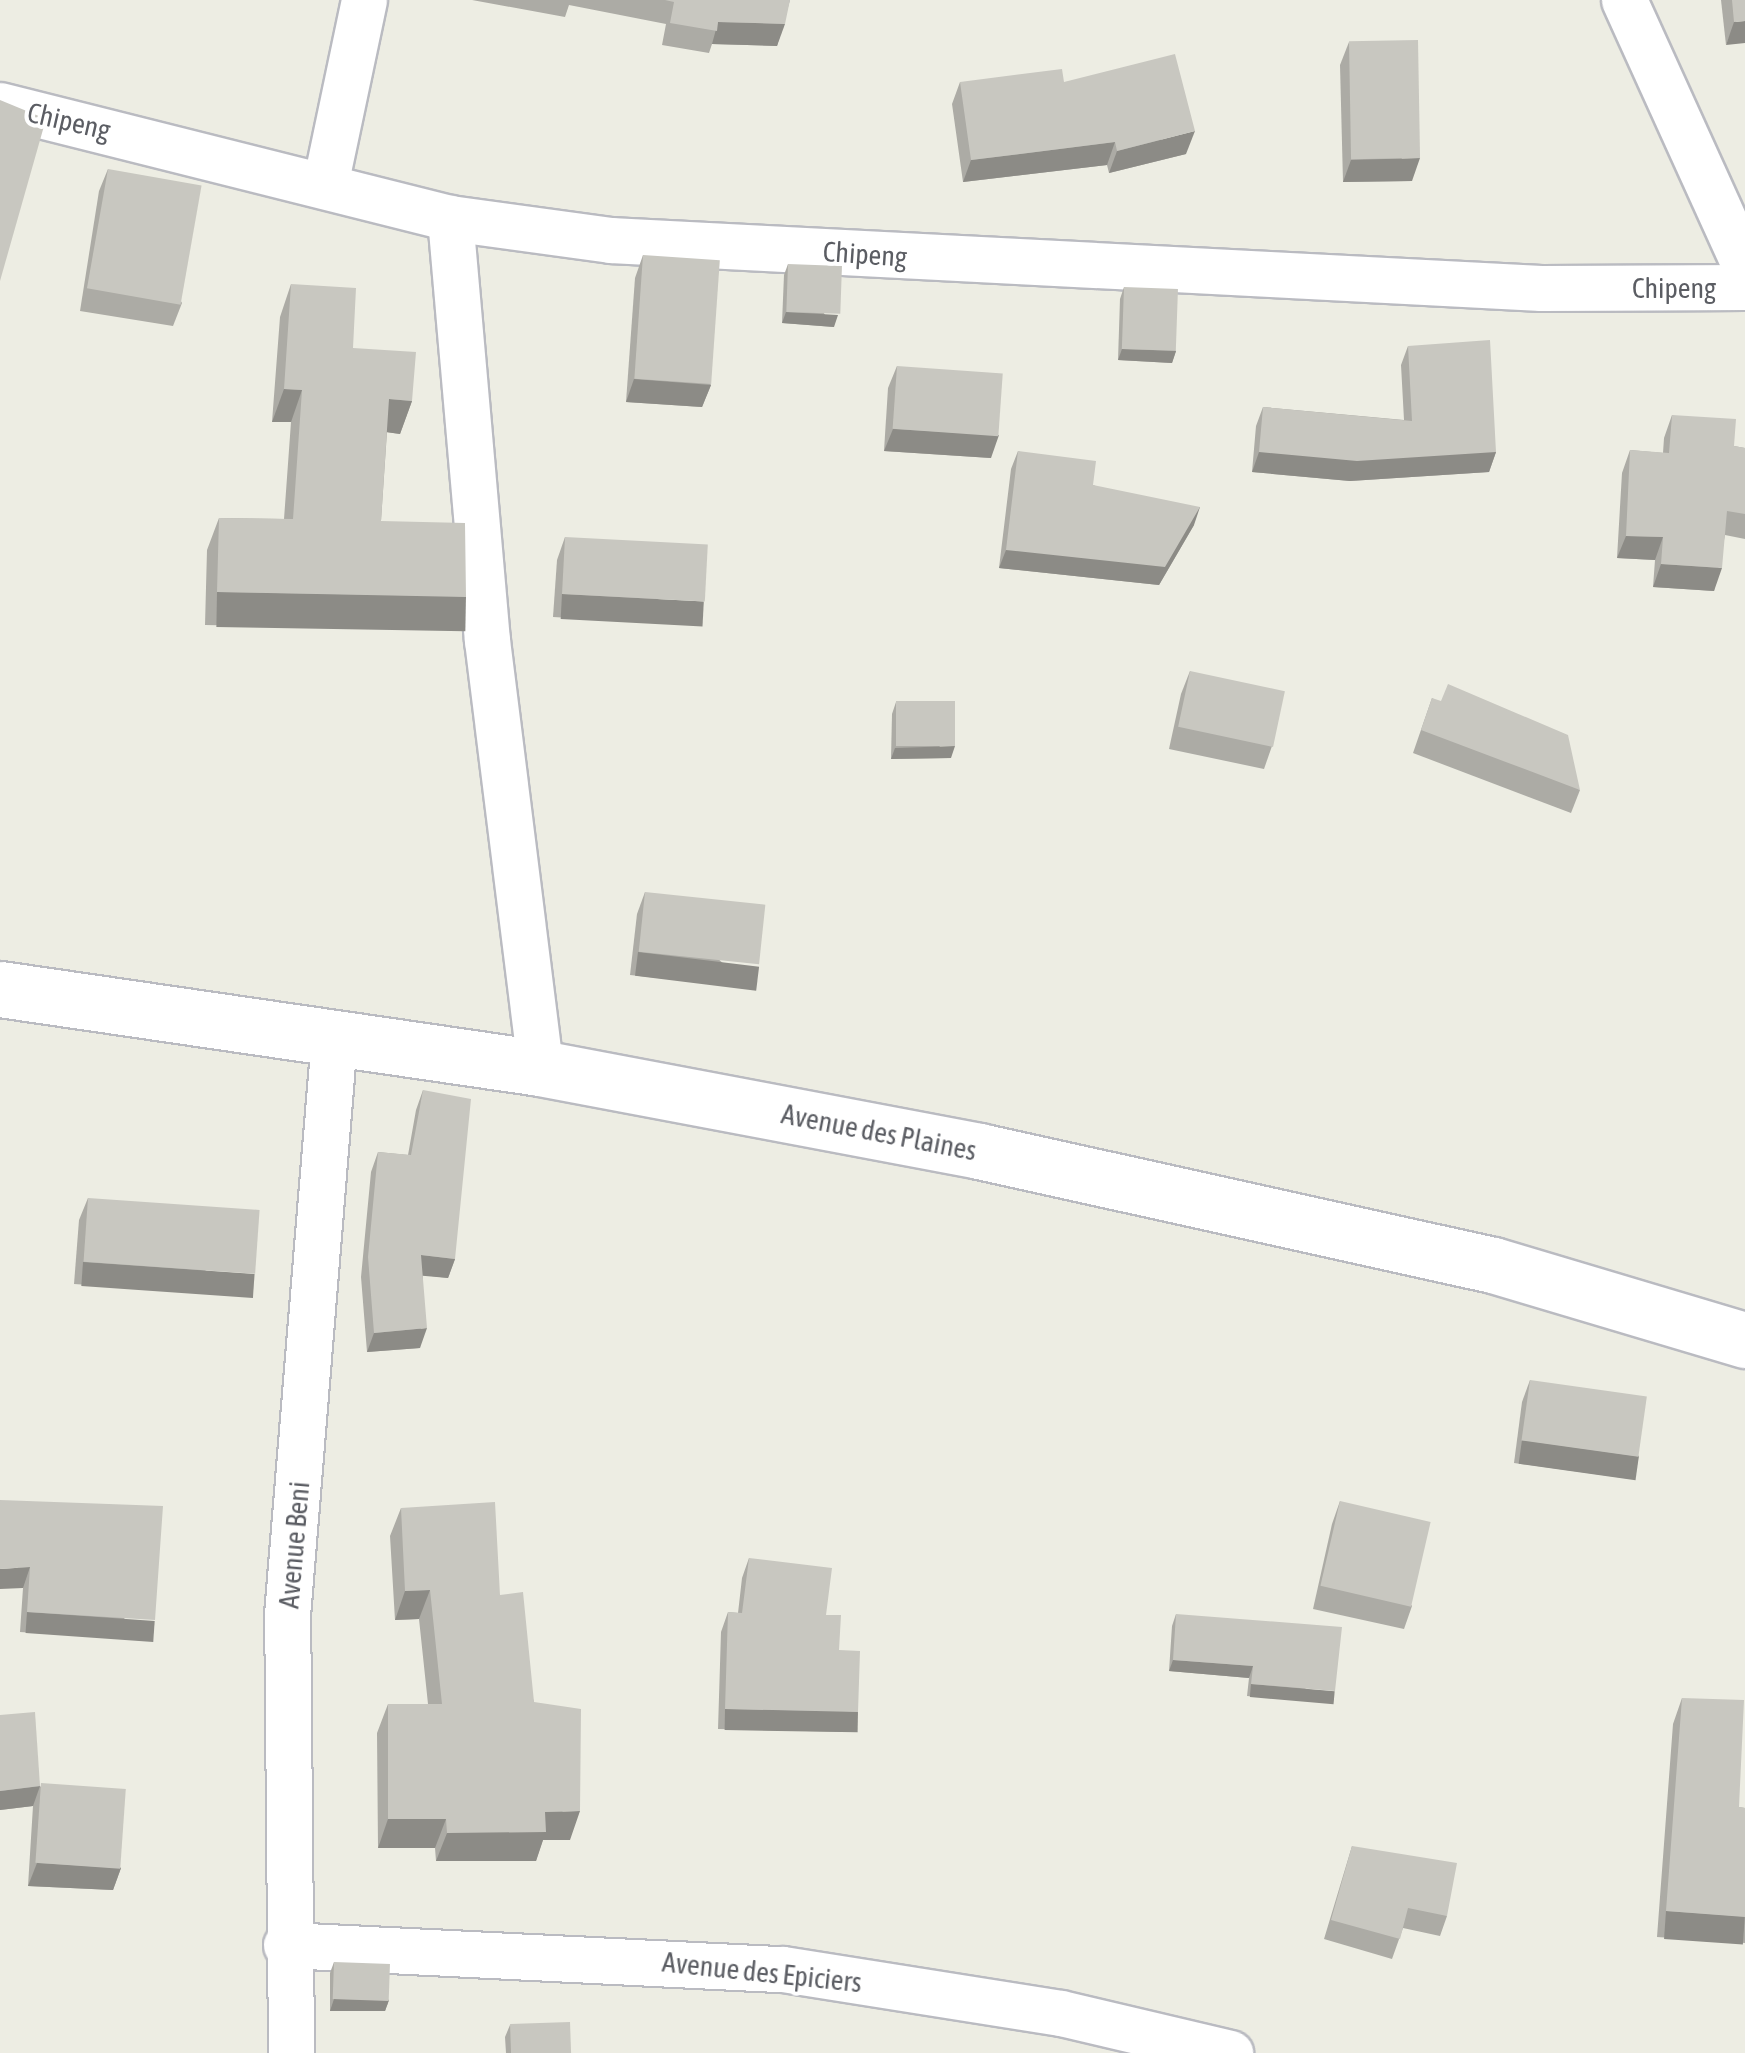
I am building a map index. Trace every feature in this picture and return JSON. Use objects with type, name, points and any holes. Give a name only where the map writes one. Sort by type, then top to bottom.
[{"type":"street","points":[[325,186],[364,0]]},
{"type":"street","points":[[1624,0],[1745,267]]},
{"type":"street","name":"Chipeng","points":[[0,105],[450,218],[610,240],[1043,268],[1745,287]]},
{"type":"street","points":[[450,218],[487,640],[540,1068]]},
{"type":"street","name":"Avenue des Plaines","points":[[0,990],[540,1068],[1221,1202],[1492,1266],[1745,1340]]},
{"type":"street","name":"Avenue Beni","points":[[291,2053],[286,1945],[287,1616],[334,1038]]},
{"type":"street","name":"Avenue des Epiciers","points":[[286,1945],[783,1969],[1062,2013],[1230,2053]]},
{"type":"building","points":[[665,0],[790,0],[785,24],[718,22],[717,31],[670,23],[674,2]]},
{"type":"building","points":[[1732,0],[1745,0],[1745,21],[1734,22]]},
{"type":"building","points":[[1418,40],[1420,158],[1351,159],[1349,41]]},
{"type":"building","points":[[1175,54],[1195,131],[1117,151],[1115,142],[971,160],[960,82],[1062,69],[1064,82]]},
{"type":"building","points":[[0,100],[46,119],[0,281]]},
{"type":"building","points":[[108,169],[202,185],[181,305],[87,288]]},
{"type":"building","points":[[643,255],[720,260],[711,384],[634,379]]},
{"type":"building","points":[[788,264],[842,266],[840,314],[786,312]]},
{"type":"building","points":[[291,284],[356,288],[353,348],[416,352],[412,401],[389,399],[381,521],[465,523],[466,597],[217,592],[219,518],[293,519],[302,390],[284,389]]},
{"type":"building","points":[[1124,287],[1178,289],[1176,351],[1122,349]]},
{"type":"building","points":[[1490,340],[1496,452],[1357,461],[1259,452],[1263,407],[1412,421],[1408,346]]},
{"type":"building","points":[[897,366],[1003,373],[998,436],[893,429]]},
{"type":"building","points":[[1672,415],[1736,419],[1734,446],[1745,448],[1745,514],[1727,511],[1722,568],[1661,564],[1663,537],[1626,536],[1630,450],[1669,453]]},
{"type":"building","points":[[1018,451],[1096,461],[1093,485],[1200,507],[1165,567],[1006,550]]},
{"type":"building","points":[[565,537],[708,544],[705,601],[562,594]]},
{"type":"building","points":[[1190,671],[1285,691],[1273,747],[1178,727]]},
{"type":"building","points":[[1448,684],[1568,735],[1580,790],[1421,730],[1432,698],[1441,701]]},
{"type":"building","points":[[896,701],[955,701],[955,746],[896,746]]},
{"type":"building","points":[[645,892],[765,905],[759,964],[639,952]]},
{"type":"building","points":[[423,1090],[471,1099],[455,1259],[421,1255],[427,1328],[374,1333],[368,1257],[378,1152],[411,1155]]},
{"type":"building","points":[[88,1198],[260,1210],[255,1274],[84,1262]]},
{"type":"building","points":[[1530,1380],[1647,1396],[1638,1457],[1522,1440]]},
{"type":"building","points":[[0,1500],[163,1506],[155,1620],[27,1612],[30,1567],[0,1569]]},
{"type":"building","points":[[1340,1501],[1431,1522],[1411,1607],[1320,1586]]},
{"type":"building","points":[[495,1502],[500,1595],[523,1592],[534,1702],[581,1709],[580,1811],[545,1812],[546,1832],[447,1833],[446,1819],[388,1819],[388,1704],[442,1704],[430,1590],[405,1591],[401,1508]]},
{"type":"building","points":[[749,1558],[832,1568],[826,1615],[841,1615],[839,1650],[860,1651],[858,1712],[725,1709],[728,1612],[742,1613]]},
{"type":"building","points":[[1176,1614],[1342,1627],[1335,1691],[1251,1684],[1253,1666],[1173,1660]]},
{"type":"building","points":[[1682,1698],[1744,1700],[1739,1807],[1745,1808],[1745,1917],[1666,1911]]},
{"type":"building","points":[[35,1712],[40,1786],[0,1791],[0,1715]]},
{"type":"building","points":[[41,1783],[126,1789],[120,1869],[35,1863]]},
{"type":"building","points":[[1352,1846],[1457,1863],[1447,1916],[1408,1908],[1400,1939],[1331,1920]]},
{"type":"building","points":[[334,1962],[390,1964],[389,2001],[333,1999]]},
{"type":"building","points":[[570,2022],[571,2053],[511,2053],[510,2024]]}]
